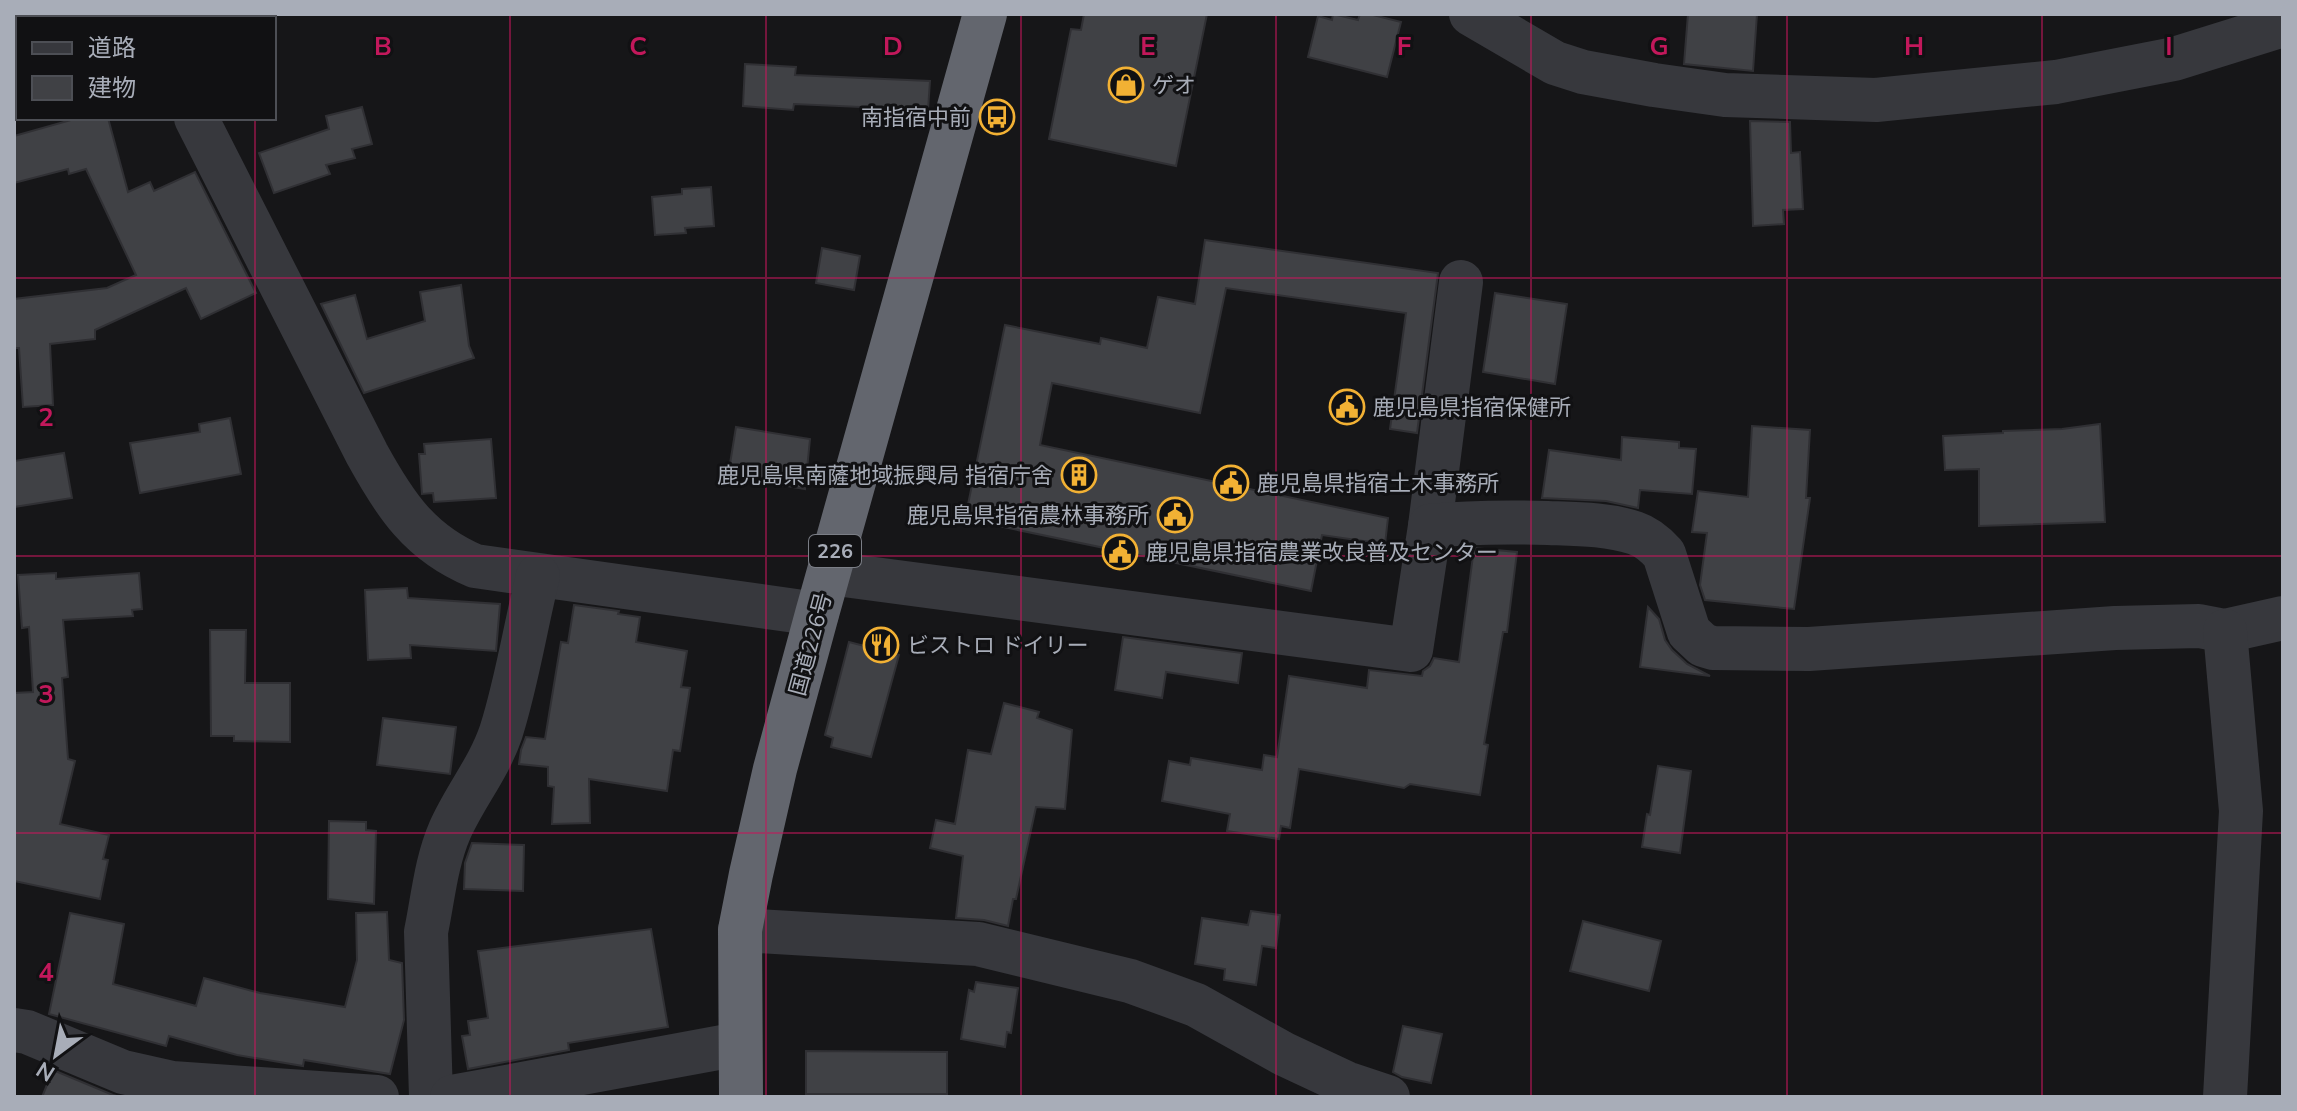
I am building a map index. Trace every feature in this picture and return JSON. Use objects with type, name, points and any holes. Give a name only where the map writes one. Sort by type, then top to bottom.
[{"type":"highway","name":"国道226号","points":[[741,1097],[740,930],[775,769],[985,14]]},
{"type":"street","points":[[1471,14],[1555,63],[1583,72],[1725,95],[1876,100],[2056,82],[2174,59],[2283,25]]},
{"type":"street","points":[[197,120],[367,454],[402,511],[430,540],[449,555],[475,566],[817,614]]},
{"type":"street","points":[[829,573],[1411,650],[1461,282]]},
{"type":"street","points":[[1430,526],[1471,521],[1582,524],[1633,532],[1648,539],[1664,554],[1689,632],[1703,645],[1713,648],[1809,649],[2115,628],[2199,626],[2225,631],[2283,618]]},
{"type":"street","points":[[431,1097],[426,932],[429,914],[450,829],[488,764],[501,732],[538,576]]},
{"type":"street","points":[[2225,631],[2241,811],[2225,1097]]},
{"type":"street","points":[[740,930],[978,944],[1130,981],[1196,1005],[1284,1054],[1346,1083],[1388,1097]]},
{"type":"street","points":[[14,1030],[27,1032],[123,1072],[172,1083],[377,1097]]},
{"type":"street","points":[[452,1097],[739,1044]]},
{"type":"building","name":"ゲオ","points":[[1084,14],[1207,14],[1176,166],[1049,139],[1071,29],[1081,30]]},
{"type":"building","points":[[1333,14],[1358,20],[1360,14],[1369,14],[1401,22],[1387,77],[1308,57],[1318,16],[1332,20]]},
{"type":"building","points":[[1688,14],[1757,14],[1753,71],[1684,64]]},
{"type":"building","points":[[745,64],[796,67],[795,75],[930,81],[928,110],[794,104],[793,110],[743,106]]},
{"type":"building","points":[[362,107],[372,144],[352,149],[355,158],[326,165],[330,174],[274,193],[259,153],[329,129],[326,116]]},
{"type":"building","points":[[71,120],[109,120],[128,192],[150,182],[154,191],[195,172],[256,293],[201,319],[186,288],[95,330],[95,339],[50,344],[53,405],[23,407],[19,348],[14,348],[14,299],[107,288],[136,275],[86,169],[69,174],[68,169],[14,183],[14,136]]},
{"type":"building","points":[[1750,121],[1790,122],[1791,153],[1800,152],[1803,209],[1783,210],[1784,224],[1753,226]]},
{"type":"building","points":[[711,187],[714,226],[685,228],[686,233],[655,235],[652,197],[682,194],[682,189]]},
{"type":"building","points":[[1205,240],[1438,273],[1417,433],[1390,429],[1406,313],[1226,288],[1200,413],[1052,383],[1040,445],[1388,518],[1385,544],[1322,535],[1311,591],[965,519],[1005,325],[1100,344],[1101,338],[1147,348],[1158,297],[1195,304]]},
{"type":"building","points":[[822,248],[860,256],[854,290],[816,283]]},
{"type":"building","points":[[461,285],[469,346],[474,358],[364,393],[321,304],[355,295],[367,339],[425,321],[420,292]]},
{"type":"building","points":[[1495,293],[1567,304],[1555,384],[1483,372]]},
{"type":"building","points":[[230,418],[241,474],[140,493],[130,443],[200,432],[199,424]]},
{"type":"building","points":[[2100,424],[2105,522],[1979,526],[1979,469],[1945,470],[1943,436]]},
{"type":"building","points":[[1752,426],[1810,430],[1806,498],[1810,498],[1794,609],[1705,600],[1700,585],[1707,533],[1692,532],[1698,491],[1748,497]]},
{"type":"building","points":[[736,427],[810,439],[805,489],[728,476]]},
{"type":"building","points":[[1622,437],[1679,442],[1679,448],[1696,449],[1692,494],[1640,490],[1638,508],[1606,501],[1542,498],[1549,450],[1621,460]]},
{"type":"building","points":[[491,439],[496,498],[434,502],[433,493],[422,494],[419,454],[425,454],[424,444]]},
{"type":"building","points":[[64,453],[72,498],[14,507],[14,461]]},
{"type":"building","points":[[1474,548],[1517,552],[1507,632],[1503,632],[1484,744],[1488,745],[1480,795],[1410,784],[1404,788],[1299,769],[1290,828],[1281,826],[1279,839],[1227,831],[1230,814],[1162,801],[1169,761],[1190,765],[1191,758],[1262,770],[1264,755],[1277,757],[1289,676],[1367,688],[1369,670],[1422,676],[1434,658],[1459,662]]},
{"type":"building","points":[[56,573],[56,579],[139,573],[142,609],[132,610],[133,616],[63,620],[68,677],[62,678],[68,759],[75,761],[60,824],[109,835],[103,859],[108,860],[100,899],[14,881],[14,693],[33,692],[29,627],[22,628],[18,575]]},
{"type":"building","points":[[407,588],[408,598],[500,604],[496,651],[410,645],[411,658],[368,660],[365,590]]},
{"type":"building","points":[[574,605],[640,617],[636,642],[687,651],[681,687],[690,688],[680,751],[673,750],[667,791],[589,779],[590,823],[552,824],[554,787],[548,786],[548,767],[519,764],[526,737],[545,739],[561,642],[568,643]]},
{"type":"building","points":[[1648,607],[1659,619],[1665,640],[1672,650],[1687,664],[1710,676],[1640,667]]},
{"type":"building","points":[[210,630],[246,630],[245,683],[290,683],[290,742],[234,741],[234,736],[211,736]]},
{"type":"building","points":[[1123,637],[1242,653],[1238,683],[1166,672],[1162,698],[1115,690]]},
{"type":"building","points":[[849,642],[899,655],[871,757],[831,747],[833,738],[825,735]]},
{"type":"building","points":[[1004,703],[1039,712],[1037,718],[1072,730],[1065,809],[1036,807],[1008,926],[956,918],[963,856],[930,848],[936,820],[955,824],[968,750],[991,754]]},
{"type":"building","points":[[383,718],[456,727],[450,774],[377,765]]},
{"type":"building","points":[[1658,766],[1691,771],[1680,853],[1642,847]]},
{"type":"building","points":[[329,821],[366,822],[366,830],[376,831],[374,904],[328,899]]},
{"type":"building","points":[[472,843],[524,845],[523,891],[464,889],[465,863]]},
{"type":"building","points":[[1251,911],[1280,915],[1276,948],[1262,946],[1256,985],[1224,980],[1225,969],[1195,964],[1202,918],[1248,925]]},
{"type":"building","points":[[387,912],[389,960],[402,963],[404,1020],[390,1074],[304,1060],[303,1066],[237,1055],[169,1036],[166,1046],[49,1014],[70,913],[124,924],[113,984],[196,1006],[204,978],[260,993],[345,1007],[357,960],[356,913]]},
{"type":"building","points":[[1583,921],[1661,941],[1649,991],[1570,971]]},
{"type":"building","points":[[651,929],[668,1027],[568,1043],[569,1050],[468,1069],[462,1036],[470,1035],[468,1021],[488,1018],[478,951]]},
{"type":"building","points":[[976,982],[1018,988],[1011,1033],[1007,1032],[1005,1047],[961,1039],[969,990],[974,992]]},
{"type":"building","points":[[1403,1026],[1442,1034],[1431,1083],[1393,1072]]},
{"type":"building","points":[[806,1051],[947,1052],[947,1094],[806,1094]]},
{"type":"building","points":[[53,1070],[113,1095],[120,1097],[42,1097]]},
{"type":"place","name":"ゲオ","points":[[1126,85]]},
{"type":"place","name":"南指宿中前","points":[[997,117]]},
{"type":"place","name":"鹿児島県指宿保健所","points":[[1347,407]]},
{"type":"place","name":"鹿児島県南薩地域振興局 指宿庁舍","points":[[1079,475]]},
{"type":"place","name":"鹿児島県指宿土木事務所","points":[[1231,483]]},
{"type":"place","name":"鹿児島県指宿農林事務所","points":[[1175,515]]},
{"type":"place","name":"鹿児島県指宿農業改良普及センター","points":[[1120,552]]},
{"type":"place","name":"ビストロ ドイリー","points":[[881,645]]}]
